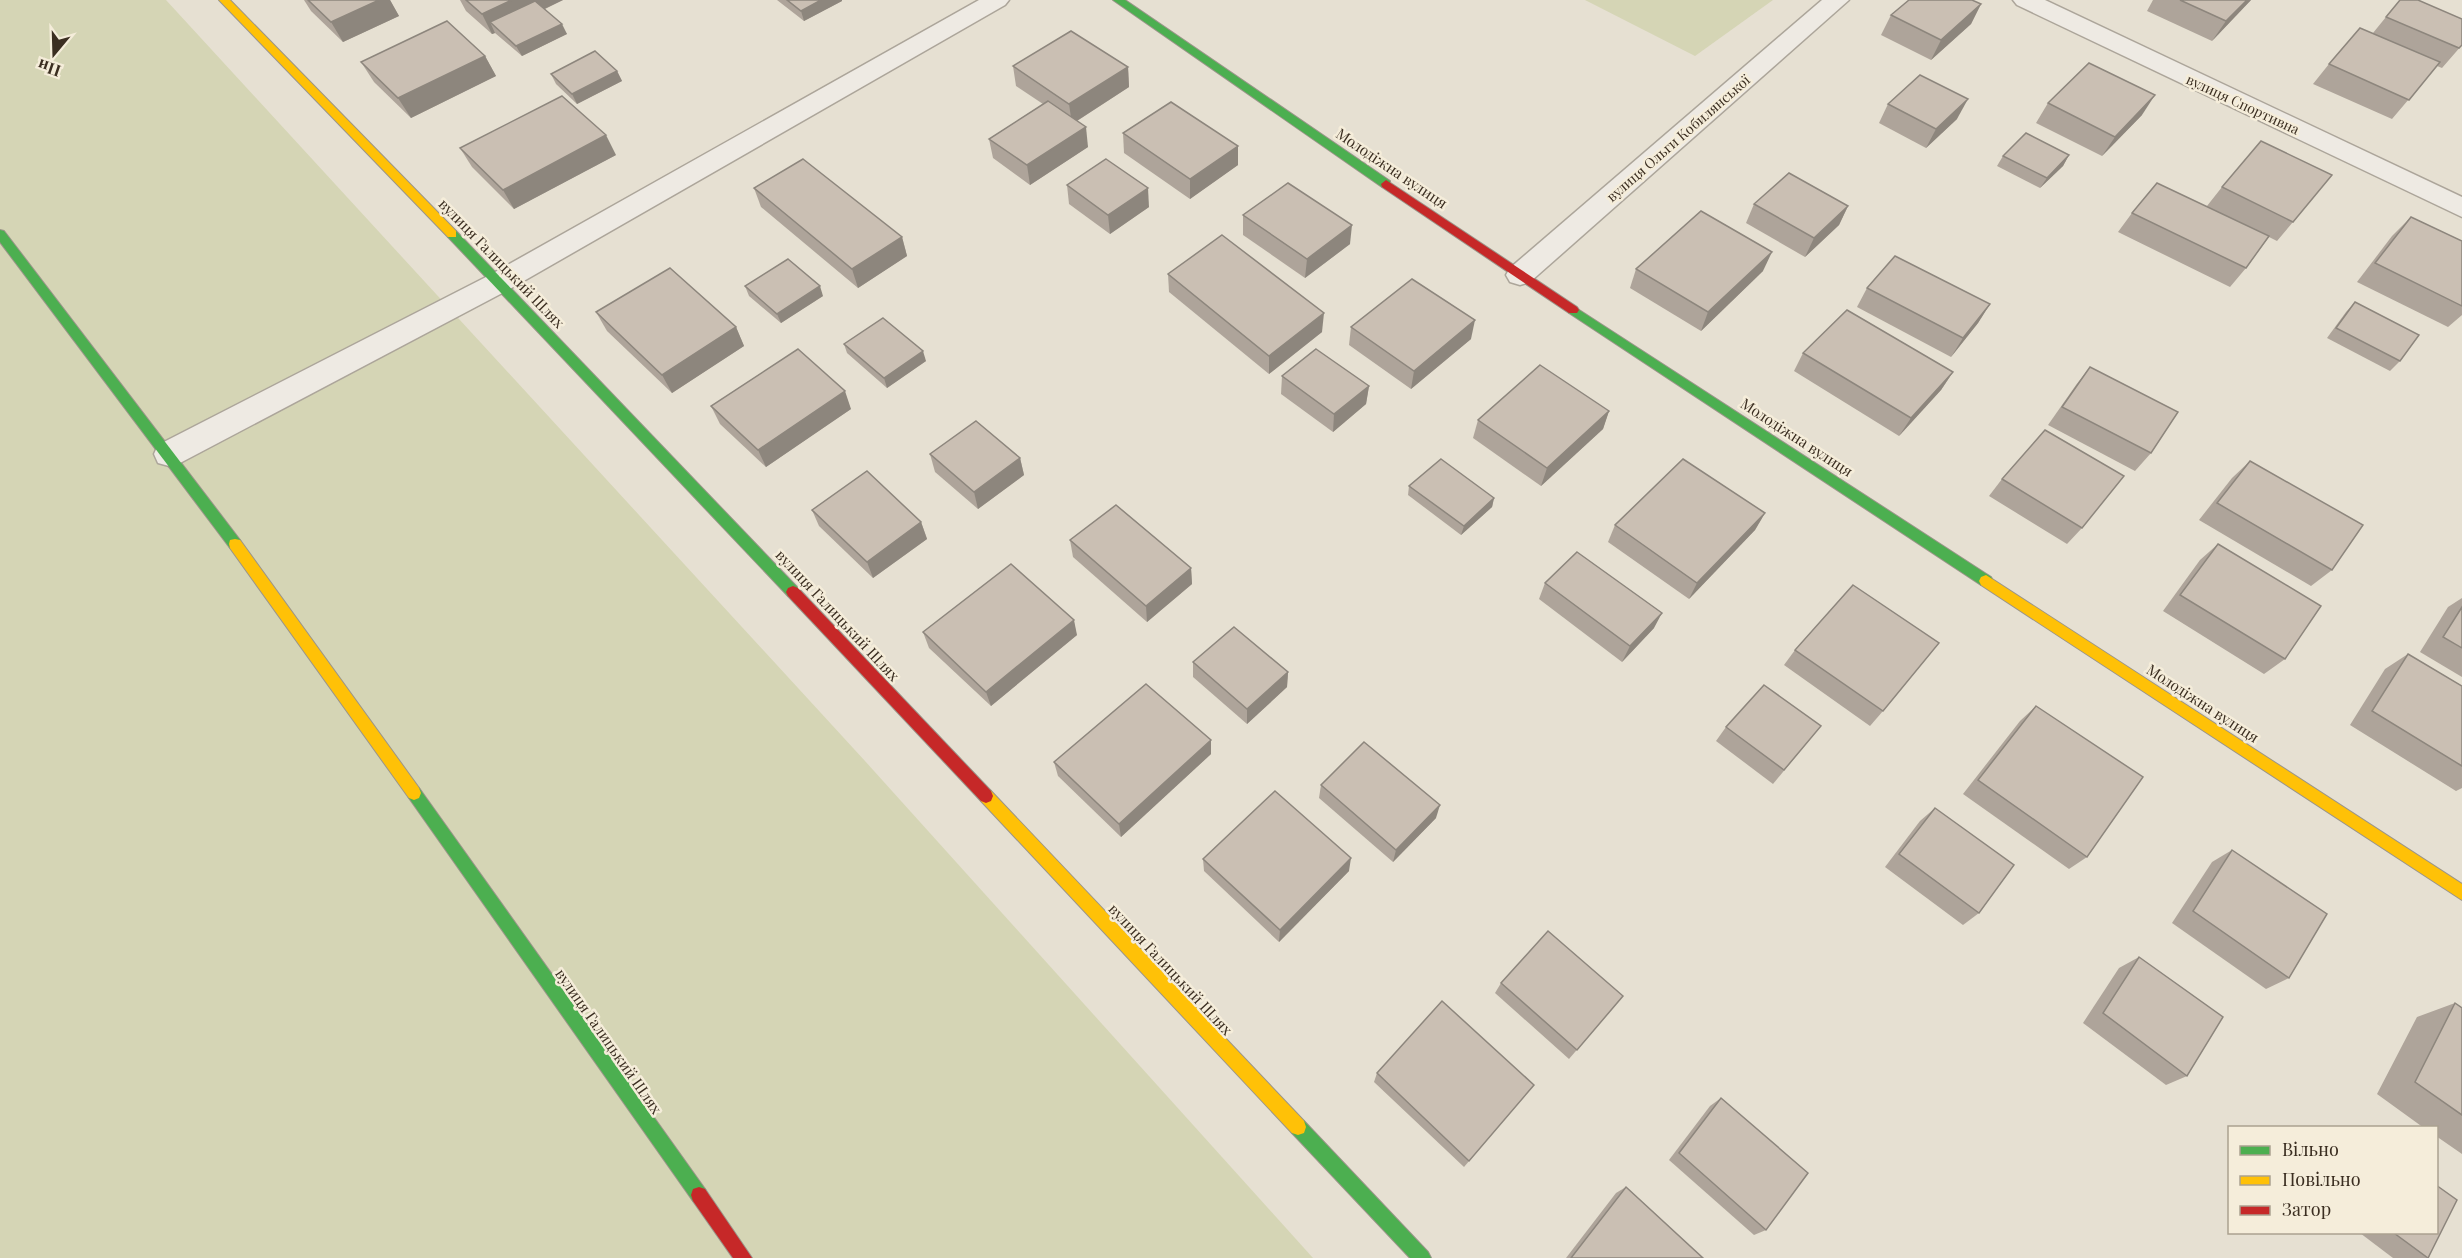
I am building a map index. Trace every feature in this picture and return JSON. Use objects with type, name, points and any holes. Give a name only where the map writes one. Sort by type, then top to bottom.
[{"type":"main road","name":"вулиця Галицький Шлях","points":[[224,0],[588,375],[1422,1258]]},
{"type":"main road","name":"Молодіжна вулиця","points":[[1118,0],[1520,275],[2462,892]]},
{"type":"main road","name":"вулиця Галицький Шлях","points":[[0,234],[169,454],[310,646],[743,1258]]},
{"type":"street","points":[[169,454],[498,283],[997,0]]},
{"type":"street","name":"вулиця Ольги Кобилянської","points":[[1520,275],[1837,0]]},
{"type":"street","name":"вулиця Спортивна","points":[[2025,0],[2462,208]]},
{"type":"green space","points":[[0,0],[166,0],[865,761],[1313,1258],[0,1258]]},
{"type":"green space","points":[[1585,0],[1773,0],[1695,56]]},
{"type":"building","points":[[308,0],[379,0],[331,22]]},
{"type":"building","points":[[466,0],[512,0],[482,14]]},
{"type":"building","points":[[787,0],[821,0],[801,11]]},
{"type":"building","points":[[1909,0],[1972,0],[1981,4],[1941,40],[1891,15]]},
{"type":"building","points":[[2180,0],[2247,0],[2226,21]]},
{"type":"building","points":[[2400,0],[2418,0],[2462,19],[2462,45],[2459,48],[2386,17]]},
{"type":"building","points":[[535,1],[562,24],[516,46],[490,22]]},
{"type":"building","points":[[447,21],[485,56],[398,98],[361,62]]},
{"type":"building","points":[[2360,28],[2440,62],[2409,100],[2329,64]]},
{"type":"building","points":[[1071,31],[1128,67],[1069,104],[1013,66]]},
{"type":"building","points":[[595,51],[617,71],[572,94],[551,74]]},
{"type":"building","points":[[2089,63],[2155,95],[2115,137],[2048,103]]},
{"type":"building","points":[[1920,75],[1968,99],[1936,129],[1888,104]]},
{"type":"building","points":[[562,96],[606,135],[503,190],[460,148]]},
{"type":"building","points":[[1048,101],[1086,127],[1027,165],[989,139]]},
{"type":"building","points":[[1171,102],[1238,146],[1190,179],[1123,133]]},
{"type":"building","points":[[2026,133],[2069,155],[2047,178],[2003,156]]},
{"type":"building","points":[[2261,141],[2332,175],[2293,222],[2222,187]]},
{"type":"building","points":[[803,159],[902,237],[852,269],[754,188]]},
{"type":"building","points":[[1106,159],[1148,188],[1108,215],[1067,185]]},
{"type":"building","points":[[1789,173],[1848,206],[1814,238],[1754,204]]},
{"type":"building","points":[[1288,183],[1352,225],[1307,259],[1243,215]]},
{"type":"building","points":[[2157,183],[2269,236],[2246,268],[2132,213]]},
{"type":"building","points":[[1701,211],[1772,252],[1708,312],[1636,269]]},
{"type":"building","points":[[2411,217],[2462,241],[2462,306],[2375,263]]},
{"type":"building","points":[[1222,235],[1324,313],[1269,356],[1168,274]]},
{"type":"building","points":[[1895,256],[1990,304],[1963,338],[1867,288]]},
{"type":"building","points":[[788,259],[820,286],[777,314],[745,286]]},
{"type":"building","points":[[670,268],[736,327],[662,375],[596,312]]},
{"type":"building","points":[[1412,279],[1475,320],[1414,371],[1351,327]]},
{"type":"building","points":[[2355,302],[2419,335],[2400,361],[2336,328]]},
{"type":"building","points":[[1847,310],[1953,372],[1911,418],[1803,353]]},
{"type":"building","points":[[883,318],[923,351],[884,378],[844,344]]},
{"type":"building","points":[[798,349],[845,391],[758,450],[711,406]]},
{"type":"building","points":[[1316,349],[1369,386],[1334,414],[1282,376]]},
{"type":"building","points":[[1540,365],[1609,411],[1547,468],[1478,420]]},
{"type":"building","points":[[2090,367],[2178,412],[2151,453],[2062,407]]},
{"type":"building","points":[[976,421],[1020,458],[974,492],[930,454]]},
{"type":"building","points":[[2045,430],[2124,476],[2082,528],[2002,479]]},
{"type":"building","points":[[1441,459],[1494,498],[1464,526],[1409,486]]},
{"type":"building","points":[[1683,459],[1765,513],[1697,583],[1615,525]]},
{"type":"building","points":[[2250,461],[2363,525],[2332,570],[2217,503]]},
{"type":"building","points":[[867,471],[921,522],[867,562],[812,510]]},
{"type":"building","points":[[1116,505],[1191,568],[1146,606],[1070,540]]},
{"type":"building","points":[[2218,544],[2321,606],[2285,659],[2180,595]]},
{"type":"building","points":[[1577,552],[1662,613],[1630,646],[1545,583]]},
{"type":"building","points":[[1011,564],[1074,620],[986,692],[923,632]]},
{"type":"building","points":[[1853,585],[1939,643],[1883,711],[1795,650]]},
{"type":"building","points":[[2462,607],[2462,648],[2443,637]]},
{"type":"building","points":[[1234,627],[1288,672],[1247,709],[1193,662]]},
{"type":"building","points":[[2408,654],[2462,686],[2462,766],[2372,711]]},
{"type":"building","points":[[1146,684],[1211,740],[1119,824],[1054,762]]},
{"type":"building","points":[[1764,685],[1821,726],[1784,770],[1726,727]]},
{"type":"building","points":[[2036,706],[2143,777],[2087,857],[1978,780]]},
{"type":"building","points":[[1364,742],[1440,805],[1396,850],[1321,785]]},
{"type":"building","points":[[1275,791],[1351,858],[1280,930],[1203,859]]},
{"type":"building","points":[[1935,808],[2014,865],[1979,913],[1899,854]]},
{"type":"building","points":[[2232,850],[2327,914],[2289,978],[2193,911]]},
{"type":"building","points":[[1548,931],[1623,996],[1577,1050],[1501,983]]},
{"type":"building","points":[[2139,957],[2223,1017],[2187,1076],[2103,1013]]},
{"type":"building","points":[[1442,1001],[1534,1085],[1469,1161],[1377,1073]]},
{"type":"building","points":[[2455,1003],[2462,1008],[2462,1115],[2415,1082]]},
{"type":"building","points":[[1721,1098],[1808,1173],[1766,1230],[1679,1153]]},
{"type":"building","points":[[2438,1186],[2457,1200],[2428,1258],[2395,1234],[2438,1234]]},
{"type":"building","points":[[1626,1187],[1703,1258],[1571,1258]]},
{"type":"traffic: fast","points":[[1118,0],[1386,184]]},
{"type":"traffic: fast","points":[[0,234],[235,544]]},
{"type":"traffic: fast","points":[[452,234],[793,592]]},
{"type":"traffic: fast","points":[[1573,310],[1986,581]]},
{"type":"traffic: fast","points":[[414,793],[699,1195]]},
{"type":"traffic: fast","points":[[1298,1127],[1422,1258]]},
{"type":"traffic: slow","points":[[224,0],[452,234]]},
{"type":"traffic: slow","points":[[235,544],[414,793]]},
{"type":"traffic: slow","points":[[1986,581],[2462,893]]},
{"type":"traffic: slow","points":[[986,796],[1298,1127]]},
{"type":"traffic: jam","points":[[1386,184],[1573,310]]},
{"type":"traffic: jam","points":[[793,592],[986,796]]},
{"type":"traffic: jam","points":[[699,1195],[743,1258]]}]
